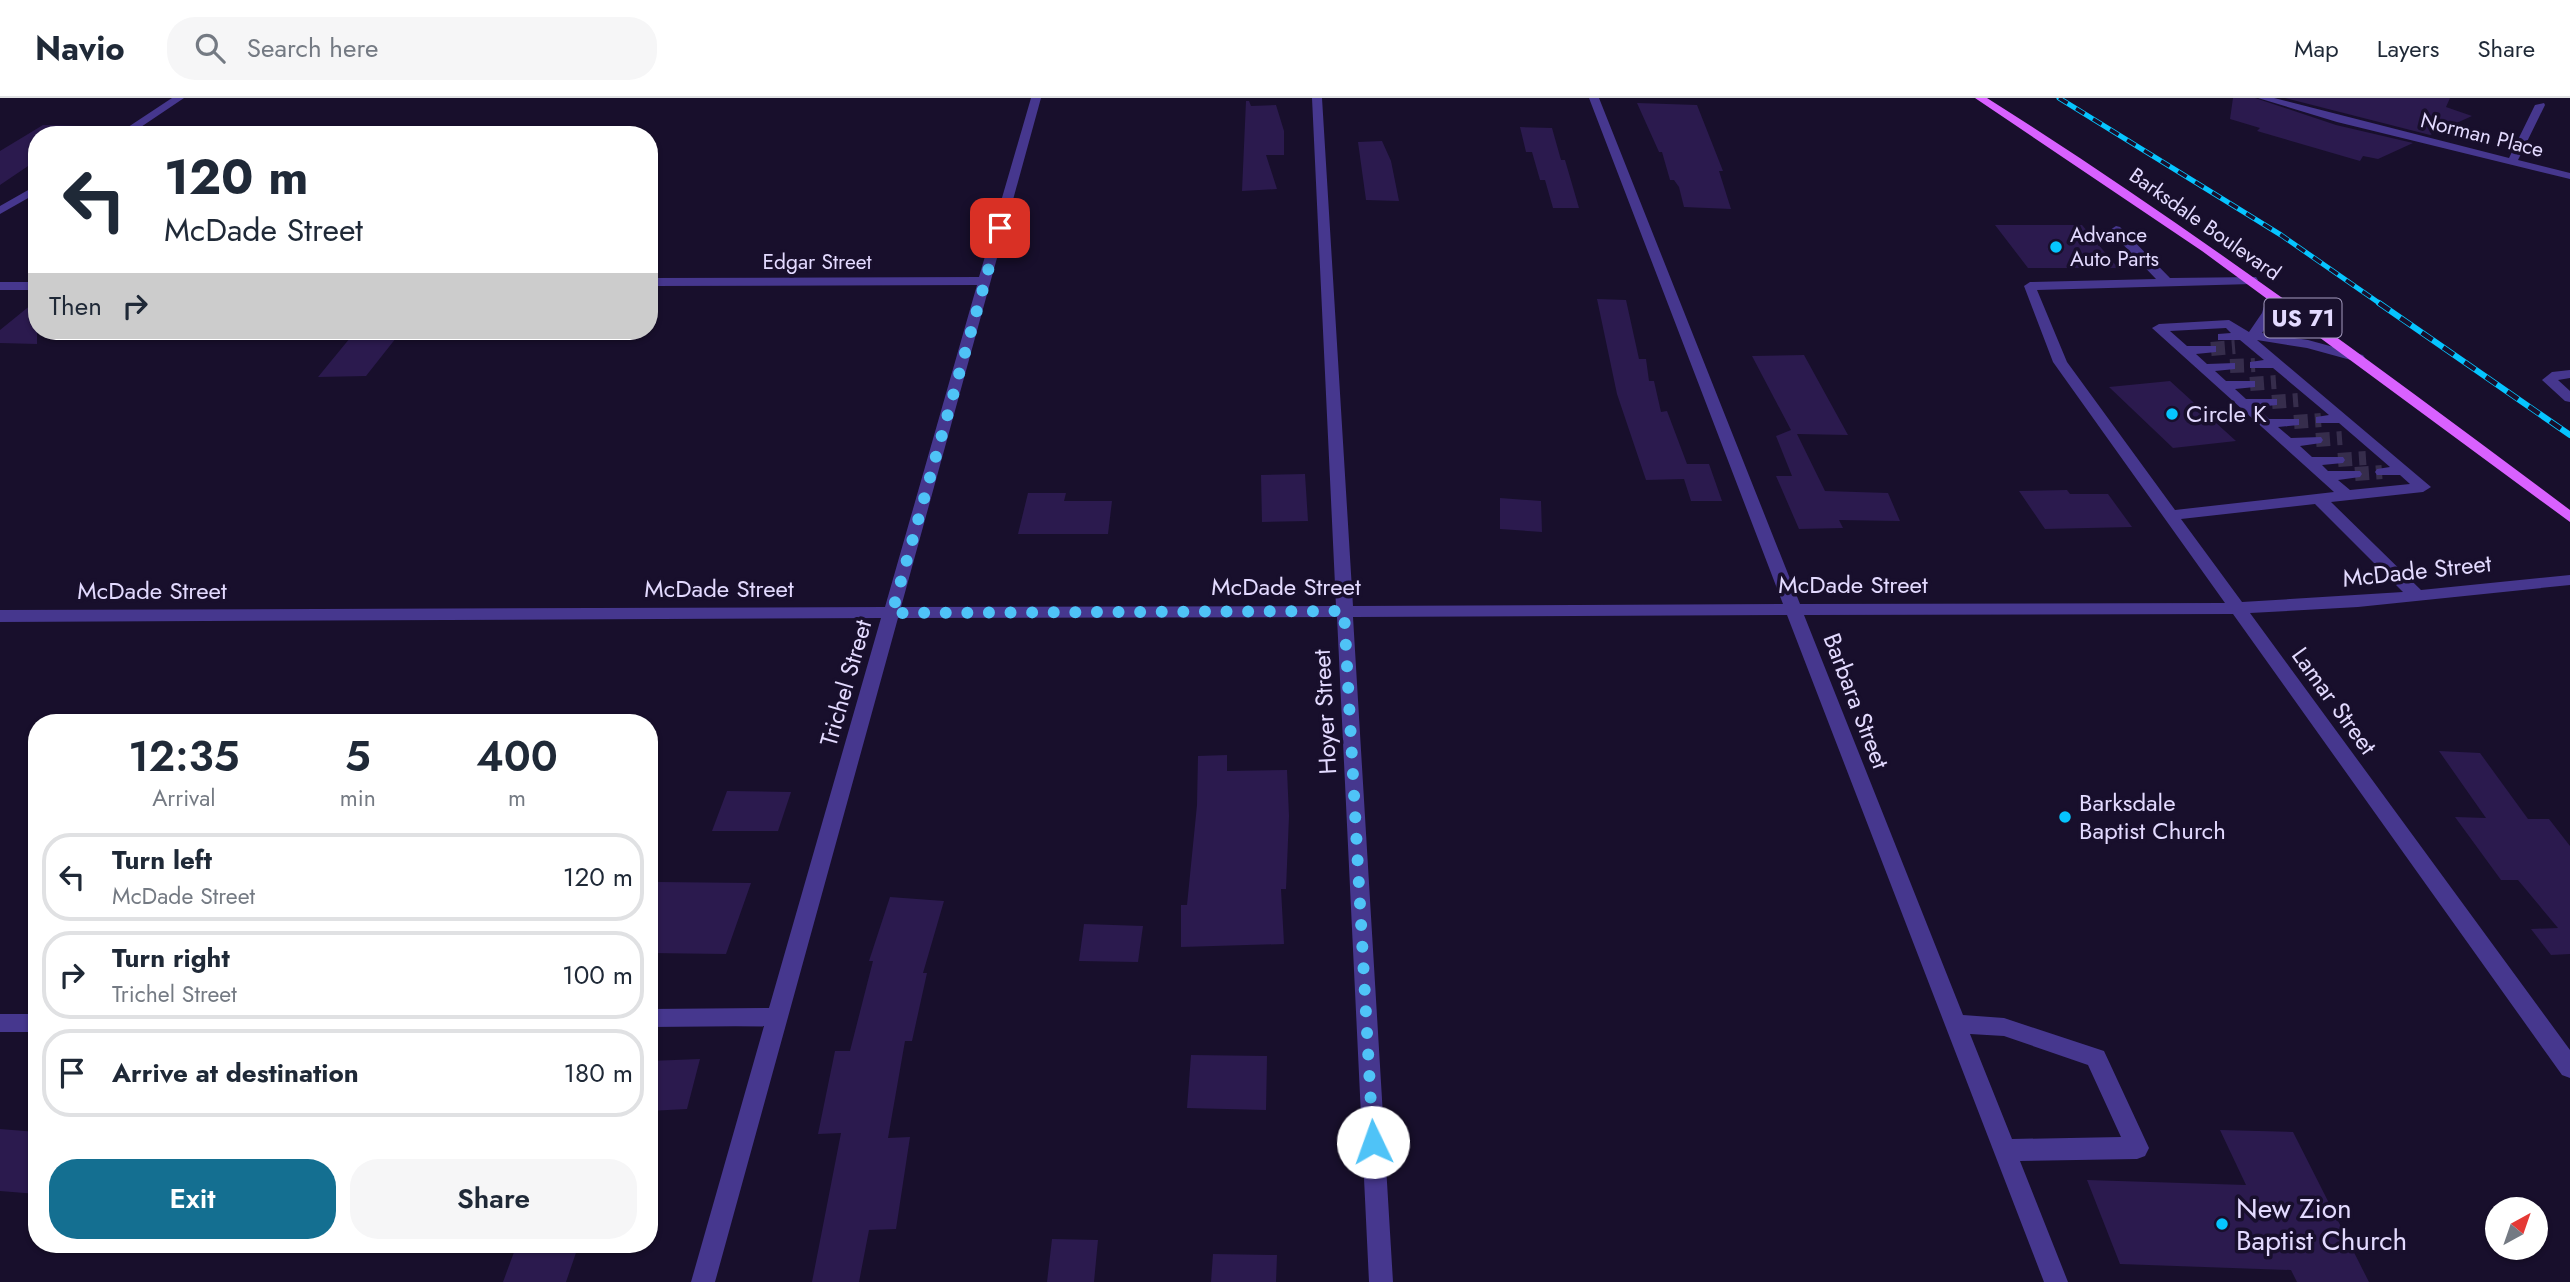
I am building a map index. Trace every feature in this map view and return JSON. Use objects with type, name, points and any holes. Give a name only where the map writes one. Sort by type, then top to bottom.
[{"type":"main road","name":"Barksdale Boulevard","points":[[1980,98],[2100,174],[2252,280],[2570,517]]},
{"type":"street","points":[[135,126],[179,98]]},
{"type":"street","name":"Trichel Street","points":[[703,1282],[1036,98]]},
{"type":"street","name":"Hoyer Street","points":[[1317,98],[1381,1282]]},
{"type":"street","name":"Barbara Street","points":[[1594,98],[2056,1282]]},
{"type":"street","name":"Norman Place","points":[[2263,98],[2570,176]]},
{"type":"street","points":[[2512,162],[2540,105]]},
{"type":"street","points":[[0,211],[28,194]]},
{"type":"street","points":[[2116,230],[2166,282],[2252,280]]},
{"type":"street","name":"Edgar Street","points":[[658,282],[985,281]]},
{"type":"street","name":"Lamar Street","points":[[2166,282],[2030,286],[2037,311],[2050,330],[2060,362],[2570,1068]]},
{"type":"street","points":[[0,286],[28,286]]},
{"type":"street","points":[[2235,347],[2252,338],[2259,324],[2270,313],[2273,296]]},
{"type":"street","points":[[2170,515],[2346,495],[2423,486],[2252,338],[2229,324],[2159,328],[2346,495]]},
{"type":"street","points":[[2222,337],[2311,344],[2358,358]]},
{"type":"street","points":[[2178,345],[2198,339]]},
{"type":"street","points":[[2178,345],[2211,349]]},
{"type":"street","points":[[2255,365],[2278,363]]},
{"type":"street","points":[[2203,368],[2230,366]]},
{"type":"street","points":[[2570,374],[2557,375],[2549,380],[2570,398]]},
{"type":"street","points":[[2276,382],[2299,381]]},
{"type":"street","points":[[2223,385],[2250,384]]},
{"type":"street","points":[[2298,400],[2320,399]]},
{"type":"street","points":[[2243,403],[2272,402]]},
{"type":"street","points":[[2321,421],[2343,419]]},
{"type":"street","points":[[2265,423],[2294,422]]},
{"type":"street","points":[[2343,438],[2365,437]]},
{"type":"street","points":[[2287,443],[2316,440]]},
{"type":"street","points":[[2366,458],[2388,457]]},
{"type":"street","points":[[2308,462],[2338,460]]},
{"type":"street","points":[[2382,472],[2404,470]]},
{"type":"street","points":[[2324,476],[2355,474]]},
{"type":"street","points":[[2318,498],[2416,595]]},
{"type":"street","name":"McDade Street","points":[[0,615],[2237,608],[2358,602],[2570,580]]},
{"type":"street","points":[[658,1018],[778,1017]]},
{"type":"street","points":[[0,1023],[28,1023]]},
{"type":"street","points":[[1955,1024],[2004,1027],[2096,1058],[2137,1148],[2004,1150]]},
{"type":"building","points":[[2233,98],[2255,98],[2336,125],[2413,143],[2378,159],[2363,156],[2360,161],[2257,131],[2260,128],[2230,119]]},
{"type":"building","points":[[2285,98],[2450,98],[2446,107],[2472,116],[2430,135]]},
{"type":"building","points":[[1246,101],[1249,101],[1251,106],[1276,105],[1284,131],[1284,155],[1266,155],[1277,189],[1242,191]]},
{"type":"building","points":[[1637,103],[1697,105],[1723,171],[1719,171],[1731,209],[1684,207],[1679,187],[1674,180],[1670,180],[1662,152],[1659,152]]},
{"type":"building","points":[[1520,127],[1552,128],[1579,208],[1553,208],[1545,180],[1540,180],[1532,152],[1526,152]]},
{"type":"building","points":[[28,134],[28,166],[0,185],[0,151]]},
{"type":"building","points":[[1382,141],[1391,161],[1399,201],[1366,200],[1358,142]]},
{"type":"building","name":"Advance Auto Parts","points":[[1995,225],[2082,225],[2118,268],[2028,268]]},
{"type":"building","points":[[1597,299],[1626,300],[1639,359],[1646,359],[1649,381],[1654,381],[1661,412],[1667,411],[1687,464],[1709,464],[1722,501],[1691,501],[1684,479],[1646,480],[1617,394]]},
{"type":"building","points":[[28,307],[28,340],[37,340],[37,344],[0,343],[0,330]]},
{"type":"building","points":[[348,340],[394,340],[366,376],[318,377]]},
{"type":"building","points":[[1804,355],[1848,435],[1797,434],[1825,491],[1888,493],[1900,521],[1839,520],[1843,528],[1799,529],[1776,476],[1792,476],[1776,436],[1791,430],[1752,356]]},
{"type":"building","name":"Circle K","points":[[2170,381],[2236,441],[2173,448],[2109,387]]},
{"type":"building","points":[[1305,474],[1308,521],[1262,522],[1261,475]]},
{"type":"building","points":[[2067,490],[2070,494],[2108,494],[2132,527],[2045,529],[2019,491]]},
{"type":"building","points":[[1028,493],[1066,493],[1064,501],[1112,501],[1108,534],[1018,534]]},
{"type":"building","points":[[1500,498],[1541,501],[1542,532],[1500,529]]},
{"type":"building","points":[[2439,751],[2480,753],[2528,819],[2549,819],[2570,846],[2570,954],[2551,955],[2531,929],[2558,928],[2518,880],[2501,880],[2455,817],[2486,818]]},
{"type":"building","points":[[1227,755],[1227,771],[1287,770],[1289,816],[1286,889],[1281,889],[1284,944],[1181,947],[1181,905],[1187,905],[1197,805],[1198,756]]},
{"type":"building","points":[[727,791],[791,792],[778,831],[712,831]]},
{"type":"building","points":[[658,882],[751,883],[726,954],[658,953]]},
{"type":"building","points":[[890,897],[944,901],[923,973],[927,973],[912,1041],[905,1041],[888,1138],[910,1137],[896,1229],[869,1230],[859,1282],[812,1282],[841,1133],[818,1134],[835,1051],[850,1051],[873,961],[869,961]]},
{"type":"building","points":[[1084,924],[1143,926],[1138,962],[1079,961]]},
{"type":"building","points":[[1191,1055],[1267,1056],[1266,1110],[1187,1108]]},
{"type":"building","points":[[700,1059],[687,1109],[658,1111],[658,1061]]},
{"type":"building","points":[[0,1129],[28,1131],[28,1193],[0,1191]]},
{"type":"building","name":"New Zion Baptist Church","points":[[2220,1130],[2293,1132],[2369,1282],[2297,1282],[2291,1270],[2120,1264],[2087,1180],[2246,1185]]},
{"type":"building","points":[[1052,1239],[1098,1240],[1094,1282],[1047,1282]]},
{"type":"building","points":[[514,1253],[576,1253],[566,1282],[503,1282]]},
{"type":"building","points":[[1213,1254],[1277,1255],[1276,1282],[1211,1282]]},
{"type":"tunnel","points":[[2211,349],[2235,347]]},
{"type":"tunnel","points":[[2230,366],[2255,365]]},
{"type":"tunnel","points":[[2250,384],[2276,382]]},
{"type":"tunnel","points":[[2272,402],[2298,400]]},
{"type":"tunnel","points":[[2294,422],[2321,420]]},
{"type":"tunnel","points":[[2316,440],[2342,438]]},
{"type":"tunnel","points":[[2338,460],[2366,458]]},
{"type":"tunnel","points":[[2355,474],[2382,472]]},
{"type":"railway","points":[[2059,98],[2281,235],[2382,305]]},
{"type":"railway","points":[[2379,303],[2570,435]]},
{"type":"place","name":"Advance Auto Parts","points":[[2056,247]]},
{"type":"place","name":"Circle K","points":[[2172,414]]},
{"type":"place","name":"Barksdale Baptist Church","points":[[2065,817]]},
{"type":"place","name":"New Zion Baptist Church","points":[[2222,1224]]},
{"type":"route","points":[[1000,228],[892,613],[1344,611],[1373,1142]]}]
